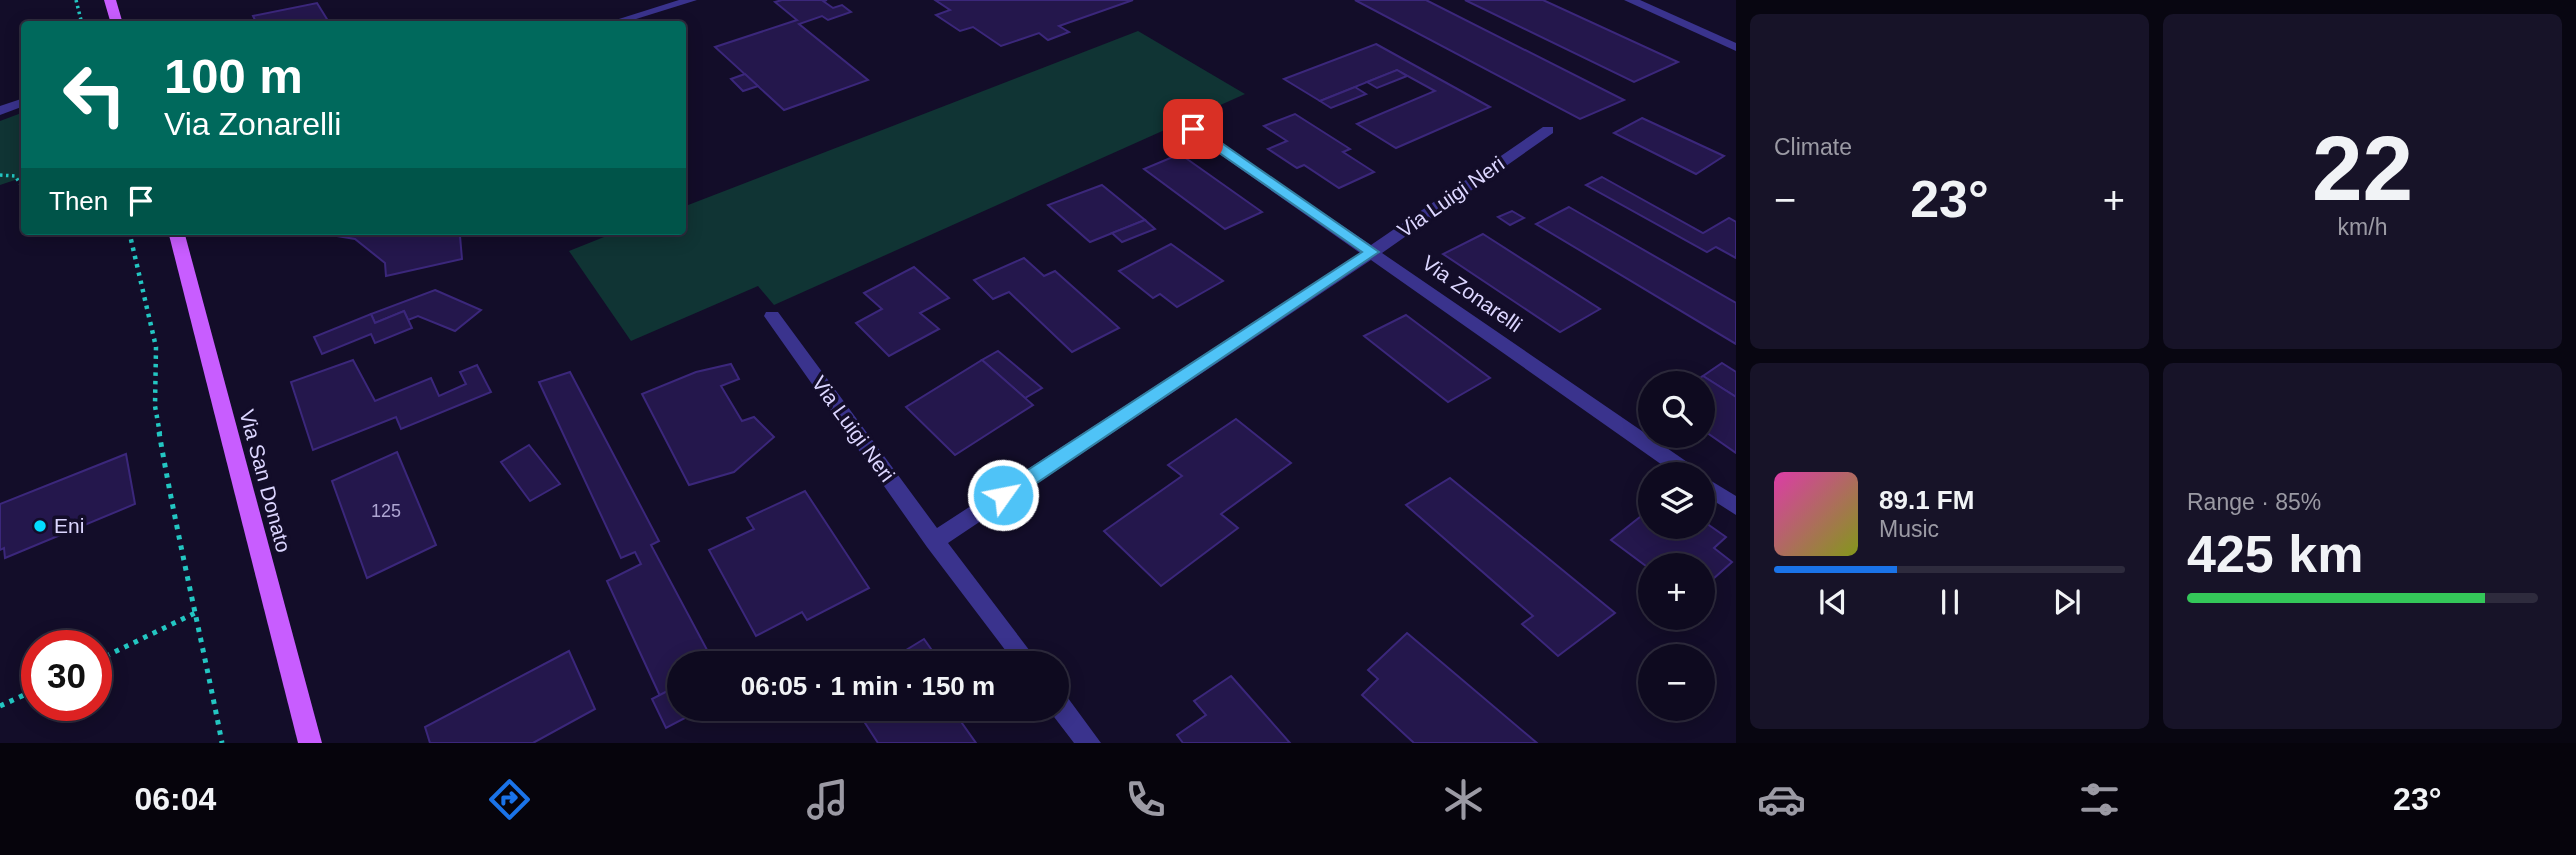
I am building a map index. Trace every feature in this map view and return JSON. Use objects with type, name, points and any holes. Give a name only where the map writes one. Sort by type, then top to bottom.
[{"type":"main road","points":[[110,0],[116,21]]},
{"type":"main road","name":"Via San Donato","points":[[178,235],[310,743]]},
{"type":"street","points":[[619,21],[691,0]]},
{"type":"street","points":[[1630,0],[1736,47]]},
{"type":"street","points":[[0,111],[21,103]]},
{"type":"street","name":"Via Zonarelli","points":[[1193,129],[1672,462]]},
{"type":"street","name":"Via Luigi Neri","points":[[934,541],[1372,252],[1548,130]]},
{"type":"street","name":"Via Luigi Neri","points":[[772,316],[934,541],[1019,651]]},
{"type":"street","points":[[1715,492],[1736,507]]},
{"type":"street","points":[[1069,718],[1088,743]]},
{"type":"path","points":[[76,0],[81,21]]},
{"type":"path","points":[[0,174],[13,174],[21,180]]},
{"type":"path","points":[[130,235],[156,347],[155,406],[175,526],[197,612],[222,743]]},
{"type":"path","points":[[112,654],[197,612]]},
{"type":"path","points":[[0,706],[21,696]]},
{"type":"green space","points":[[1138,31],[1245,94],[774,305],[758,286],[631,341],[569,251],[609,235],[686,235],[686,206]]},
{"type":"green space","points":[[21,113],[21,178],[0,185],[0,121]]},
{"type":"building","points":[[827,0],[823,1],[833,8],[842,5],[851,12],[828,20],[822,16],[799,24],[868,80],[784,110],[715,47],[797,20],[775,2]]},
{"type":"building","points":[[935,0],[1133,0],[1059,26],[1069,32],[1048,40],[1039,33],[1001,46],[973,27],[960,31],[936,15],[950,10]]},
{"type":"building","points":[[1355,0],[1426,0],[1624,100],[1580,119]]},
{"type":"building","points":[[1465,0],[1543,0],[1678,62],[1634,82]]},
{"type":"building","points":[[317,3],[328,21],[256,21],[253,16]]},
{"type":"building","points":[[1376,44],[1490,107],[1396,148],[1357,124],[1435,91],[1397,70],[1320,101],[1284,79]]},
{"type":"building","points":[[1397,70],[1407,76],[1377,88],[1367,82]]},
{"type":"building","points":[[745,74],[758,86],[743,91],[731,79]]},
{"type":"building","points":[[1355,87],[1366,94],[1331,108],[1320,101]]},
{"type":"building","points":[[1295,114],[1350,149],[1343,152],[1374,172],[1339,188],[1304,165],[1297,168],[1268,149],[1287,141],[1264,126]]},
{"type":"building","points":[[1642,118],[1724,156],[1696,174],[1614,133]]},
{"type":"building","points":[[1180,154],[1262,212],[1225,229],[1144,169]]},
{"type":"building","points":[[1602,177],[1703,233],[1729,218],[1736,222],[1736,258],[1716,247],[1707,252],[1586,185]]},
{"type":"building","points":[[1102,185],[1145,220],[1090,242],[1048,205]]},
{"type":"building","points":[[1569,207],[1736,303],[1736,344],[1536,224]]},
{"type":"building","points":[[1512,211],[1524,218],[1510,225],[1498,217]]},
{"type":"building","points":[[1145,220],[1155,229],[1122,242],[1112,233]]},
{"type":"building","points":[[1483,234],[1600,309],[1560,332],[1443,254]]},
{"type":"building","points":[[331,235],[459,235],[462,259],[386,276],[385,263],[355,239]]},
{"type":"building","points":[[1171,244],[1223,281],[1177,307],[1160,294],[1153,298],[1119,271]]},
{"type":"building","points":[[1024,258],[1044,276],[1055,271],[1119,328],[1072,352],[1009,292],[993,299],[974,280]]},
{"type":"building","points":[[914,267],[949,298],[920,313],[939,329],[889,356],[856,323],[882,309],[864,293]]},
{"type":"building","points":[[435,290],[481,310],[455,331],[418,316],[408,320],[404,311],[375,323],[371,314]]},
{"type":"building","points":[[404,311],[412,328],[375,343],[371,334],[322,354],[314,337],[371,314],[375,323]]},
{"type":"building","points":[[1406,315],[1490,378],[1448,402],[1364,336]]},
{"type":"building","points":[[998,351],[1042,388],[1025,398],[982,360]]},
{"type":"building","points":[[353,360],[375,401],[431,378],[439,396],[466,384],[460,372],[477,365],[491,392],[401,429],[396,417],[313,450],[291,382]]},
{"type":"building","points":[[982,360],[1033,405],[955,455],[906,407]]},
{"type":"building","points":[[1722,363],[1736,372],[1736,397],[1715,384],[1715,371],[1710,371]]},
{"type":"building","points":[[731,364],[739,379],[721,386],[742,421],[754,417],[774,437],[734,472],[689,485],[642,394],[696,372]]},
{"type":"building","points":[[570,372],[659,541],[651,545],[708,651],[667,651],[667,692],[660,696],[607,581],[641,564],[635,552],[621,558],[539,382]]},
{"type":"building","points":[[1715,384],[1736,397],[1736,453],[1715,438]]},
{"type":"building","points":[[1236,419],[1291,463],[1221,514],[1238,528],[1161,586],[1104,531],[1182,476],[1168,465]]},
{"type":"building","points":[[529,445],[560,484],[530,501],[501,462]]},
{"type":"building","points":[[397,452],[436,545],[367,578],[332,481]]},
{"type":"building","name":"Eni","points":[[126,454],[135,504],[5,558],[4,548],[0,550],[0,504]]},
{"type":"building","points":[[1450,478],[1615,613],[1558,656],[1522,624],[1533,616],[1406,505]]},
{"type":"building","points":[[805,491],[869,588],[807,620],[802,612],[756,636],[709,550],[754,529],[747,518]]},
{"type":"building","points":[[1638,519],[1638,539],[1715,539],[1715,529],[1726,537],[1714,548],[1732,562],[1715,577],[1715,553],[1638,553],[1638,560],[1611,540]]},
{"type":"building","points":[[1407,633],[1537,743],[1414,743],[1362,695],[1378,679],[1368,670]]},
{"type":"building","points":[[924,639],[932,651],[904,651]]},
{"type":"building","points":[[569,651],[595,709],[533,743],[430,743],[425,727]]},
{"type":"building","points":[[1231,676],[1290,743],[1183,743],[1177,735],[1206,715],[1194,701]]},
{"type":"building","points":[[667,691],[667,721],[679,721],[666,728],[652,699]]},
{"type":"building","points":[[864,721],[960,721],[976,743],[878,743]]},
{"type":"place","name":"Eni","points":[[40,526]]},
{"type":"route","points":[[1003,495],[1372,252],[1193,129]]}]
